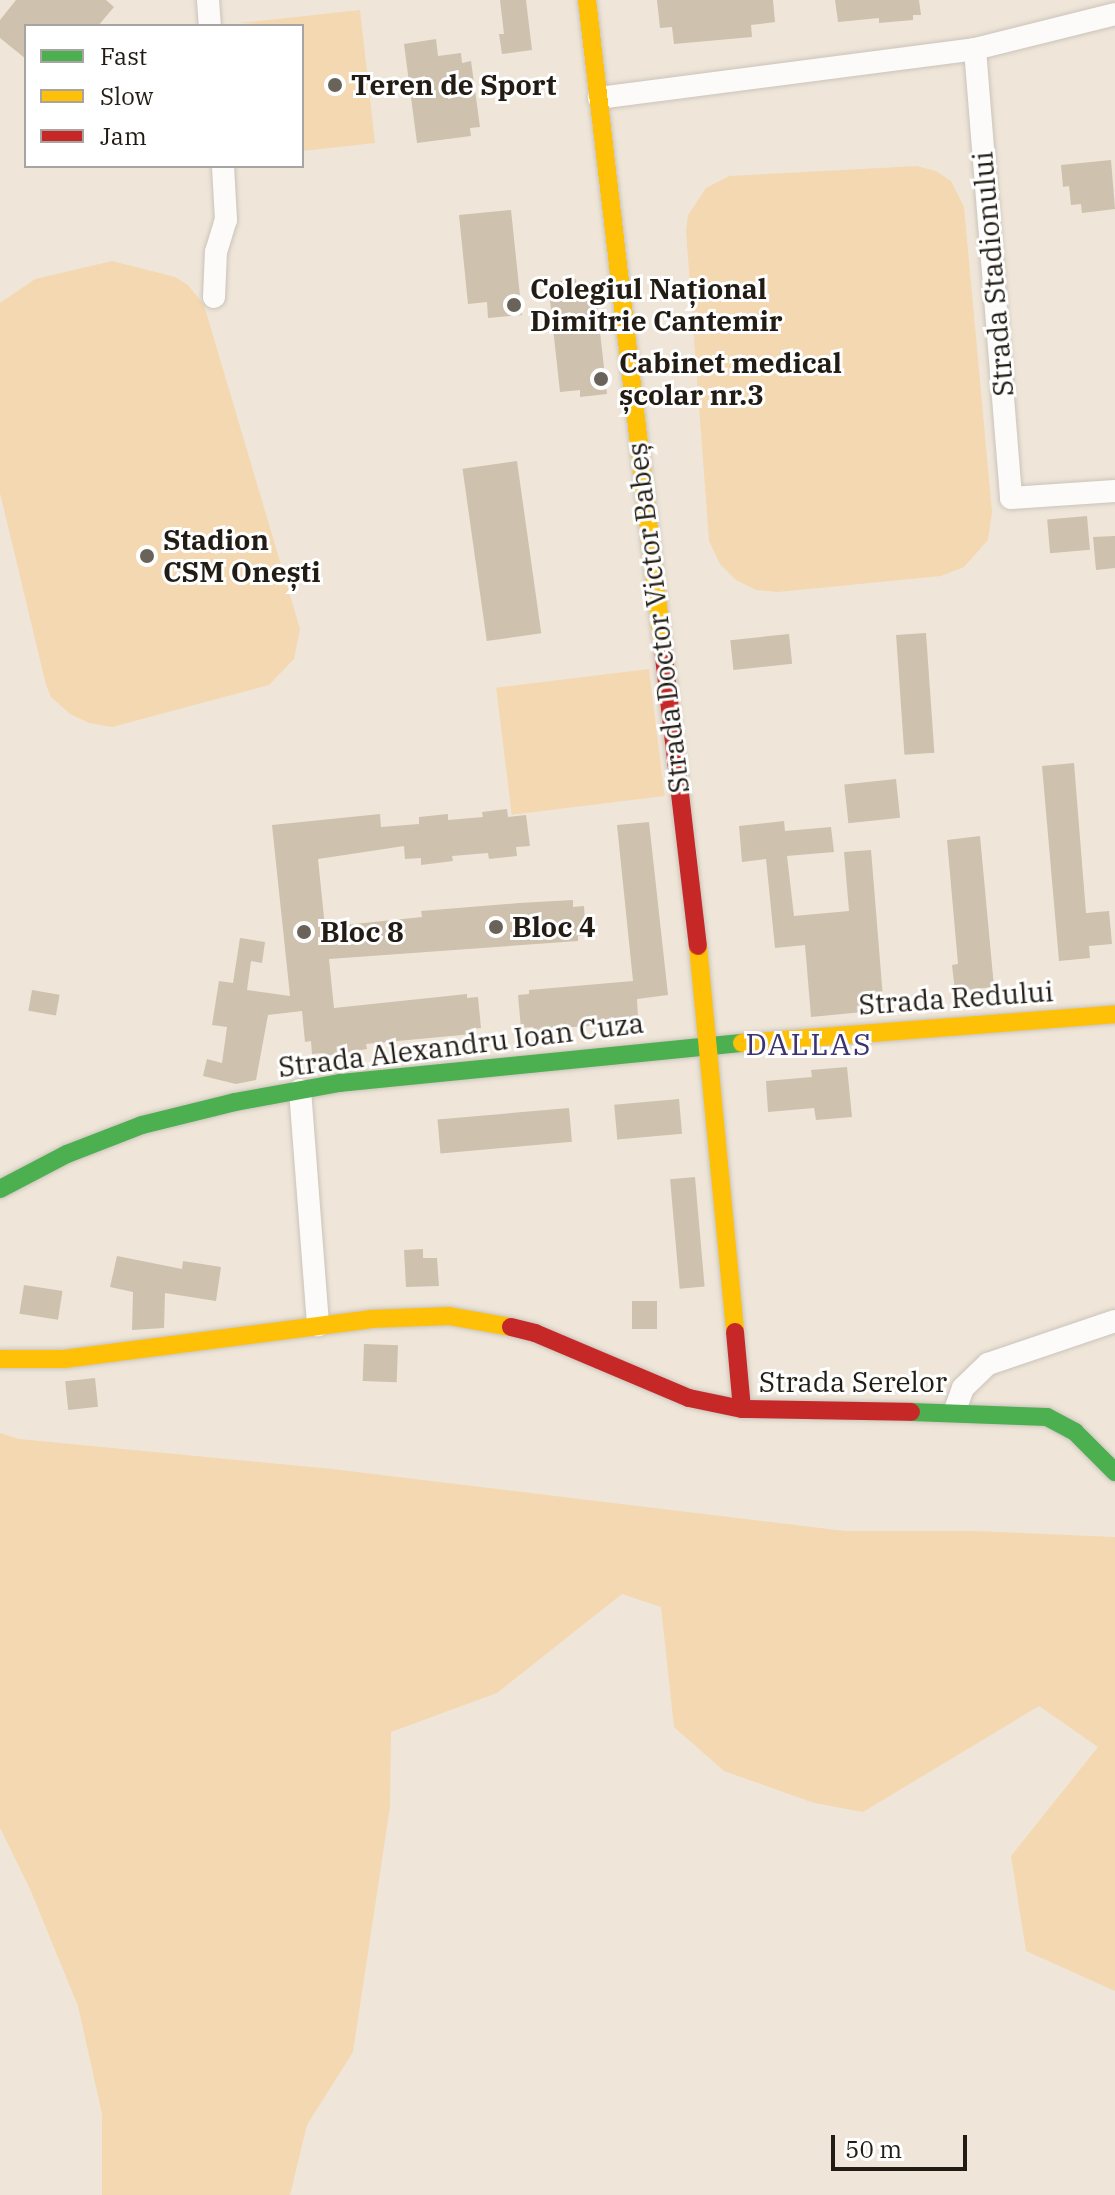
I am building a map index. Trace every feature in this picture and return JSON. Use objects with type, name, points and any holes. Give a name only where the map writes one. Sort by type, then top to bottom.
[{"type":"street","points":[[208,0],[210,24]]},
{"type":"street","name":"Strada Doctor Victor Babeș","points":[[587,0],[706,1018],[706,1046]]},
{"type":"street","points":[[599,98],[975,49],[1115,14]]},
{"type":"street","name":"Strada Stadionului","points":[[975,49],[1011,498],[1115,491]]},
{"type":"street","points":[[214,297],[216,252],[226,220],[223,168]]},
{"type":"street","name":"Strada Redului","points":[[706,1046],[1115,1014]]},
{"type":"street","name":"Strada Alexandru Ioan Cuza","points":[[0,1189],[67,1154],[142,1125],[300,1090],[400,1075],[706,1046]]},
{"type":"street","name":"Strada Serelor","points":[[706,1046],[742,1409],[955,1410],[1047,1417],[1075,1432],[1115,1472]]},
{"type":"street","points":[[300,1090],[318,1325]]},
{"type":"street","points":[[0,1359],[111,1355],[318,1325],[416,1316],[489,1321],[535,1333],[689,1398],[742,1409]]},
{"type":"street","points":[[955,1410],[963,1388],[981,1368],[1115,1321]]},
{"type":"shaded area","name":"Teren de Sport","points":[[360,10],[375,143],[304,151],[304,24],[239,23]]},
{"type":"shaded area","points":[[917,166],[936,171],[951,181],[964,207],[992,512],[988,540],[964,567],[941,576],[778,592],[756,590],[736,580],[720,564],[709,541],[686,231],[688,215],[706,188],[729,176]]},
{"type":"shaded area","name":"Stadion CSM Onești","points":[[112,261],[175,277],[188,285],[204,305],[300,629],[294,659],[269,685],[112,727],[89,723],[70,714],[51,697],[46,685],[0,493],[0,303],[35,279]]},
{"type":"shaded area","points":[[649,669],[665,796],[512,815],[496,688]]},
{"type":"shaded area","points":[[0,1433],[19,1439],[332,1469],[845,1531],[975,1531],[1115,1537],[1115,1991],[1026,1951],[1011,1856],[1098,1747],[1039,1706],[863,1812],[814,1803],[724,1771],[674,1727],[661,1607],[622,1594],[497,1693],[391,1732],[390,1807],[353,2052],[307,2125],[290,2195],[102,2195],[102,2114],[78,2006],[30,1889],[0,1828]]},
{"type":"building","points":[[16,0],[106,0],[114,7],[100,24],[24,24],[24,57],[0,38],[0,20]]},
{"type":"building","points":[[500,0],[526,0],[532,50],[502,54],[499,34],[504,34]]},
{"type":"building","points":[[657,0],[773,0],[775,22],[751,25],[752,37],[674,44],[672,27],[660,28]]},
{"type":"building","points":[[835,0],[919,0],[921,15],[913,15],[913,20],[879,23],[879,18],[838,22]]},
{"type":"building","points":[[436,39],[438,56],[461,53],[462,63],[471,61],[480,127],[470,128],[471,136],[417,143],[404,44]]},
{"type":"building","points":[[1111,160],[1115,209],[1082,213],[1081,204],[1071,205],[1069,186],[1063,187],[1061,165]]},
{"type":"building","points":[[511,210],[522,315],[488,318],[487,302],[468,304],[459,215]]},
{"type":"building","points":[[576,279],[577,290],[595,288],[607,394],[580,397],[580,390],[560,392],[548,282]]},
{"type":"building","points":[[517,461],[541,633],[487,641],[463,469]]},
{"type":"building","points":[[1087,516],[1090,550],[1050,553],[1047,519]]},
{"type":"building","points":[[1115,536],[1115,568],[1096,570],[1093,537]]},
{"type":"building","points":[[926,633],[934,753],[904,755],[896,635]]},
{"type":"building","points":[[789,634],[792,664],[733,670],[730,640]]},
{"type":"building","points":[[1074,763],[1086,913],[1109,911],[1112,944],[1089,946],[1090,958],[1059,961],[1042,766]]},
{"type":"building","points":[[896,779],[900,818],[848,823],[844,784]]},
{"type":"building","points":[[507,809],[508,817],[526,815],[530,846],[516,847],[517,856],[489,859],[488,853],[452,856],[453,861],[421,865],[421,858],[405,859],[404,846],[318,859],[325,927],[422,917],[421,911],[519,903],[573,900],[573,907],[584,906],[586,935],[578,936],[578,941],[329,959],[334,1008],[467,994],[467,998],[478,997],[481,1028],[471,1029],[472,1034],[366,1044],[367,1049],[324,1056],[324,1053],[312,1054],[311,1041],[305,1042],[302,1011],[268,1015],[256,1080],[236,1084],[203,1076],[207,1059],[222,1063],[227,1027],[212,1025],[219,981],[233,983],[240,938],[265,942],[262,963],[251,961],[247,990],[290,996],[272,825],[380,814],[381,827],[419,824],[419,817],[448,814],[448,820],[483,817],[482,812]]},
{"type":"building","points":[[784,821],[785,831],[831,827],[834,852],[787,856],[794,916],[849,911],[844,852],[871,850],[884,1010],[811,1017],[805,945],[775,948],[766,859],[742,862],[739,826]]},
{"type":"building","points":[[649,822],[668,995],[637,999],[638,1018],[628,1019],[628,1023],[533,1030],[533,1027],[521,1028],[518,995],[529,994],[529,990],[633,981],[617,825]]},
{"type":"building","points":[[980,836],[994,987],[955,991],[952,965],[958,964],[947,840]]},
{"type":"building","points":[[32,990],[60,995],[56,1016],[28,1011]]},
{"type":"building","points":[[847,1067],[852,1117],[816,1120],[814,1108],[768,1112],[766,1081],[812,1077],[811,1070]]},
{"type":"building","points":[[679,1099],[682,1134],[617,1140],[614,1105]]},
{"type":"building","points":[[569,1108],[572,1142],[440,1153],[438,1120]]},
{"type":"building","points":[[695,1177],[705,1287],[680,1289],[670,1179]]},
{"type":"building","points":[[423,1249],[423,1258],[437,1258],[439,1286],[406,1287],[404,1250]]},
{"type":"building","points":[[117,1256],[182,1269],[183,1261],[221,1267],[216,1301],[165,1293],[164,1328],[132,1330],[133,1292],[110,1287]]},
{"type":"building","points":[[24,1285],[63,1291],[58,1320],[19,1314]]},
{"type":"building","points":[[632,1301],[657,1301],[657,1329],[632,1329]]},
{"type":"building","points":[[364,1344],[398,1345],[397,1382],[363,1381]]},
{"type":"building","points":[[95,1378],[98,1407],[68,1410],[65,1381]]},
{"type":"traffic: fast","points":[[0,1189],[67,1154],[142,1125],[235,1102],[340,1083],[742,1043]]},
{"type":"traffic: fast","points":[[911,1412],[1047,1417],[1075,1432],[1115,1472]]},
{"type":"traffic: slow","points":[[587,0],[663,649]]},
{"type":"traffic: slow","points":[[698,946],[735,1332]]},
{"type":"traffic: slow","points":[[742,1043],[1115,1014]]},
{"type":"traffic: slow","points":[[0,1359],[64,1359],[370,1319],[449,1316],[511,1327]]},
{"type":"traffic: jam","points":[[663,649],[698,946]]},
{"type":"traffic: jam","points":[[511,1327],[535,1333],[689,1398],[742,1409]]},
{"type":"traffic: jam","points":[[735,1332],[742,1409],[911,1412]]},
{"type":"place","name":"Teren de Sport","points":[[335,85]]},
{"type":"place","name":"Colegiul Național Dimitrie Cantemir","points":[[514,305]]},
{"type":"place","name":"Cabinet medical școlar nr.3","points":[[601,379]]},
{"type":"place","name":"Stadion CSM Onești","points":[[147,556]]},
{"type":"place","name":"Bloc 4","points":[[496,927]]},
{"type":"place","name":"Bloc 8","points":[[304,932]]},
{"type":"district","name":"DALLAS","points":[[809,1044]]}]
